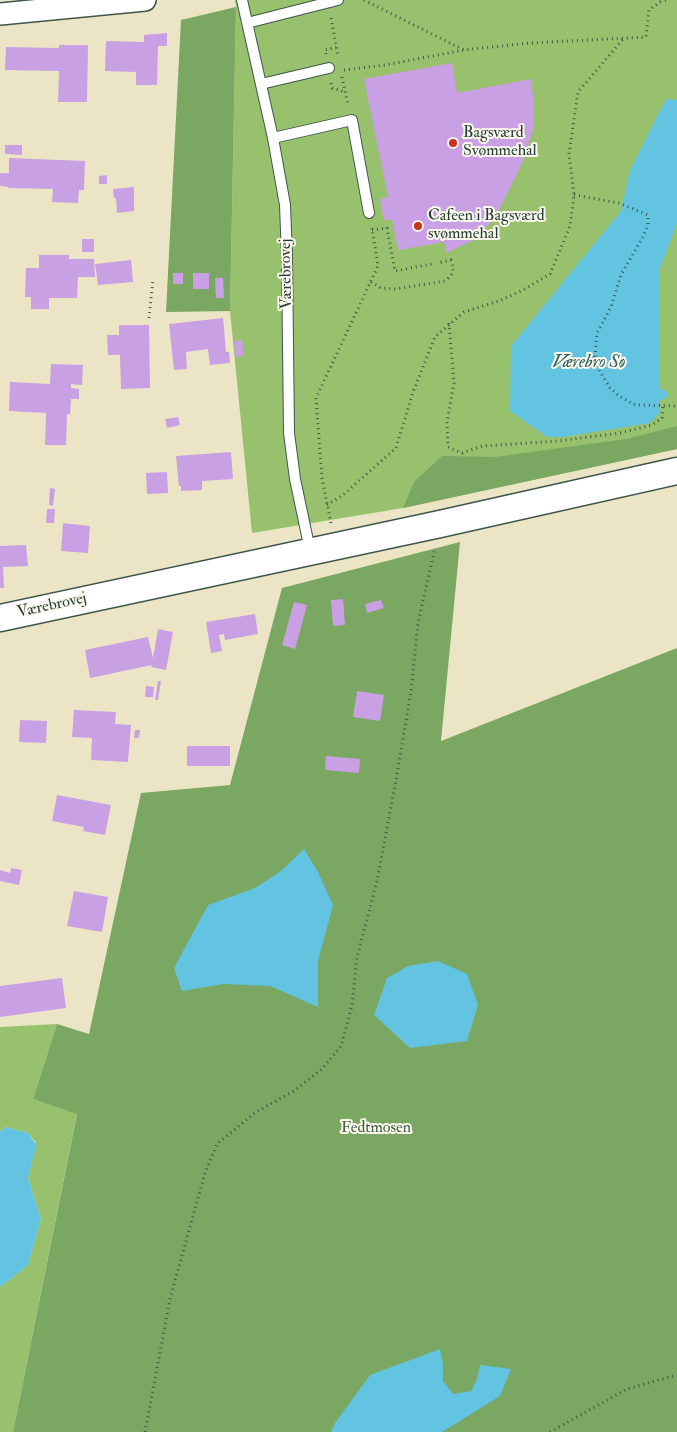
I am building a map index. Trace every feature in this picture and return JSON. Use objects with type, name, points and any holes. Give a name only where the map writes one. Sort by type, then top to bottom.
[{"type":"street","points":[[0,14],[146,0]]},
{"type":"street","name":"Værebrovej","points":[[0,618],[440,524],[677,471]]},
{"type":"lane","name":"Værebrovej","points":[[242,0],[273,138],[286,213],[289,433],[295,479],[310,552]]},
{"type":"lane","points":[[247,23],[338,0]]},
{"type":"lane","points":[[261,84],[329,68]]},
{"type":"lane","points":[[273,138],[352,120],[370,213]]},
{"type":"path","points":[[364,0],[464,50]]},
{"type":"path","points":[[341,70],[385,65],[464,50],[530,42],[646,37],[649,10],[660,2],[667,0]]},
{"type":"path","points":[[327,505],[343,495],[396,448],[428,352],[435,337],[464,312],[499,301],[523,290],[550,274],[570,226],[574,195],[569,154],[578,92],[623,39]]},
{"type":"path","points":[[574,195],[619,203],[648,215],[648,224],[621,275],[611,307],[597,333],[595,343],[596,362],[610,388],[634,405],[677,406]]},
{"type":"path","points":[[337,546],[322,478],[316,398],[378,266],[370,213]]},
{"type":"path","points":[[372,230],[387,228],[395,271],[432,264]]},
{"type":"path","points":[[371,282],[382,288],[396,289],[445,281],[452,276],[454,270],[451,260],[437,263]]},
{"type":"path","points":[[149,318],[152,279]]},
{"type":"path","points":[[450,323],[454,383],[447,422],[448,447],[462,453],[483,446],[558,441],[620,433],[652,425],[662,418],[663,405]]},
{"type":"path","points":[[144,1432],[170,1299],[205,1173],[217,1144],[256,1112],[294,1091],[322,1069],[342,1046],[352,1005],[357,958],[377,881],[396,780],[411,691],[418,623],[440,524]]},
{"type":"path","points":[[550,1432],[627,1389],[677,1376]]},
{"type":"green space","points":[[235,0],[677,0],[677,449],[403,508],[252,533],[230,311]]},
{"type":"green space","points":[[236,7],[230,311],[166,312],[181,20]]},
{"type":"green space","points":[[677,426],[677,449],[403,508],[414,482],[442,456],[495,457],[626,439]]},
{"type":"green space","name":"Fedtmosen","points":[[460,542],[441,741],[677,648],[677,1432],[13,1432],[77,1114],[33,1099],[57,1024],[89,1034],[141,793],[230,785],[282,588]]},
{"type":"green space","points":[[57,1024],[33,1099],[77,1113],[13,1432],[0,1432],[0,1287],[28,1265],[41,1219],[28,1178],[36,1143],[28,1133],[5,1127],[0,1132],[0,1027]]},
{"type":"water","name":"Værebro Sø","points":[[666,99],[677,100],[677,223],[659,271],[660,388],[667,392],[667,397],[659,401],[660,413],[650,423],[563,437],[547,437],[510,411],[511,346],[621,211],[630,170]]},
{"type":"water","points":[[304,849],[318,872],[333,905],[318,961],[318,1007],[270,986],[223,984],[182,991],[174,968],[208,905],[255,888],[281,871]]},
{"type":"water","points":[[438,961],[467,974],[478,1005],[467,1041],[410,1048],[374,1015],[387,978],[408,966]]},
{"type":"water","points":[[5,1127],[28,1133],[37,1143],[28,1178],[41,1219],[28,1265],[0,1287],[0,1132]]},
{"type":"water","points":[[440,1349],[443,1364],[443,1381],[453,1394],[471,1391],[477,1379],[480,1365],[511,1369],[500,1396],[442,1432],[331,1432],[335,1423],[370,1375]]},
{"type":"building","points":[[167,33],[167,46],[158,46],[157,85],[136,85],[136,72],[105,71],[106,41],[144,42],[144,35]]},
{"type":"building","points":[[59,45],[88,45],[87,102],[58,102],[59,71],[5,70],[6,47],[59,48]]},
{"type":"building","name":"Bagsværd Svømmehal","points":[[452,63],[457,93],[531,79],[534,126],[524,159],[498,212],[485,229],[472,241],[446,253],[444,242],[398,250],[392,219],[384,220],[382,210],[380,199],[388,197],[364,79]]},
{"type":"building","points":[[5,145],[22,145],[22,155],[5,154]]},
{"type":"building","points":[[9,158],[85,161],[84,190],[79,190],[78,203],[52,202],[53,189],[8,188],[0,186],[0,173],[9,173]]},
{"type":"building","points":[[107,175],[107,184],[99,184],[99,176]]},
{"type":"building","points":[[134,187],[134,211],[117,213],[113,189]]},
{"type":"building","points":[[82,239],[94,239],[94,252],[82,252]]},
{"type":"building","points":[[39,255],[69,255],[69,259],[94,259],[95,277],[78,277],[77,298],[49,298],[49,309],[31,309],[31,297],[25,297],[26,268],[39,268]]},
{"type":"building","points":[[131,260],[133,282],[98,285],[95,264]]},
{"type":"building","points":[[173,273],[183,273],[183,284],[173,284]]},
{"type":"building","points":[[193,273],[209,273],[209,289],[193,289]]},
{"type":"building","points":[[215,278],[223,278],[224,298],[216,298]]},
{"type":"building","points":[[223,318],[226,352],[229,352],[230,363],[210,365],[208,349],[186,352],[187,369],[174,370],[169,324]]},
{"type":"building","points":[[119,325],[149,325],[150,388],[121,389],[120,355],[108,355],[107,335],[119,335]]},
{"type":"building","points":[[242,340],[244,356],[236,357],[234,341]]},
{"type":"building","points":[[51,364],[83,365],[82,385],[71,384],[71,388],[79,389],[79,399],[71,399],[70,414],[67,414],[66,445],[45,445],[46,413],[9,411],[10,382],[50,384]]},
{"type":"building","points":[[178,417],[180,425],[167,428],[165,419]]},
{"type":"building","points":[[231,452],[233,479],[202,481],[202,490],[181,491],[176,456]]},
{"type":"building","points":[[167,472],[168,493],[147,494],[146,473]]},
{"type":"building","points":[[50,488],[55,489],[53,506],[49,505]]},
{"type":"building","points":[[47,509],[55,509],[54,523],[46,523]]},
{"type":"building","points":[[63,523],[90,526],[88,553],[61,551]]},
{"type":"building","points":[[26,545],[28,566],[3,567],[4,588],[0,588],[0,546]]},
{"type":"building","points":[[343,599],[345,625],[333,626],[331,600]]},
{"type":"building","points":[[381,600],[384,608],[367,613],[365,604]]},
{"type":"building","points":[[294,602],[307,605],[295,649],[282,645]]},
{"type":"building","points":[[255,614],[258,634],[225,640],[224,634],[219,635],[222,651],[211,653],[206,622]]},
{"type":"building","points":[[158,629],[173,632],[166,670],[151,667],[152,665],[90,678],[85,650],[148,637],[153,658]]},
{"type":"building","points":[[158,681],[161,681],[158,700],[155,700]]},
{"type":"building","points":[[146,686],[154,687],[153,697],[145,697]]},
{"type":"building","points":[[357,691],[384,695],[380,721],[353,717]]},
{"type":"building","points":[[74,710],[116,712],[115,724],[131,725],[128,762],[91,760],[92,738],[72,737]]},
{"type":"building","points":[[20,720],[47,721],[46,743],[19,742]]},
{"type":"building","points":[[135,730],[140,730],[139,738],[134,738]]},
{"type":"building","points":[[187,746],[230,746],[230,766],[187,766]]},
{"type":"building","points":[[326,756],[360,759],[359,773],[325,770]]},
{"type":"building","points":[[57,795],[111,805],[105,835],[83,831],[84,827],[52,821]]},
{"type":"building","points":[[11,868],[22,870],[19,885],[0,881],[0,870],[10,873]]},
{"type":"building","points":[[74,891],[108,897],[102,932],[67,926]]},
{"type":"building","points":[[62,978],[66,1008],[0,1017],[0,986]]},
{"type":"place","name":"Bagsværd Svømmehal","points":[[453,143]]},
{"type":"place","name":"Cafeen i Bagsværd svømmehal","points":[[418,226]]}]
